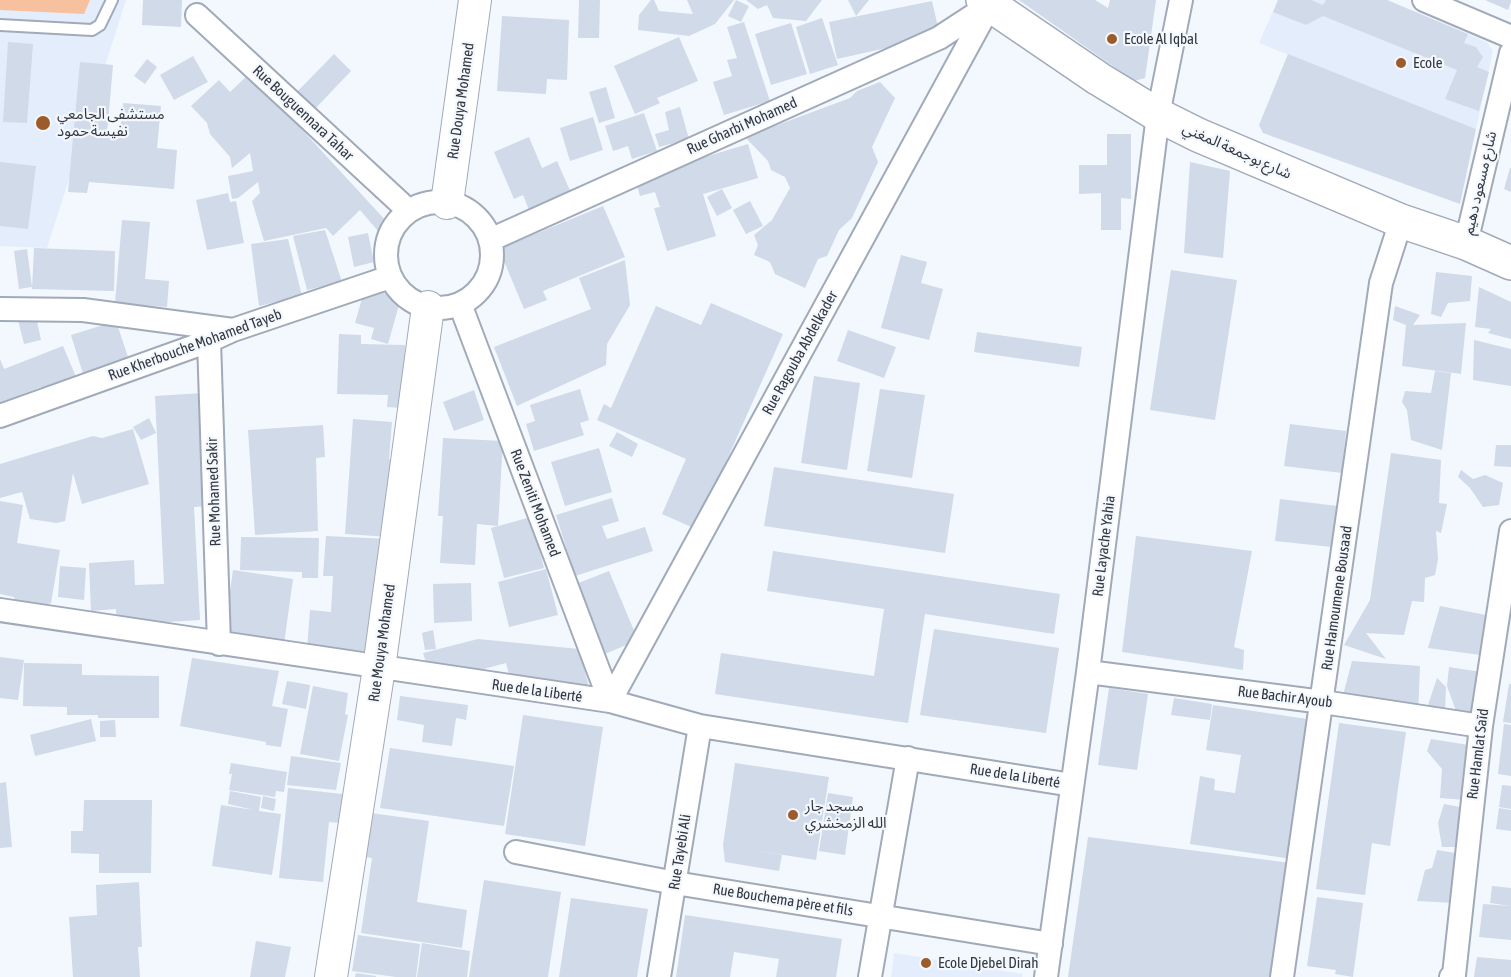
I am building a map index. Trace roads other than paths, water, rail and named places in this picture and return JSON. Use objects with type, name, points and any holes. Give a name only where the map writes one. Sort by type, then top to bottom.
[{"type":"main road","name":"شارع بوجمعة المغني","points":[[986,2],[1099,79],[1158,115],[1198,135],[1401,221],[1466,243],[1511,262]]},
{"type":"street","name":"Rue Douya Mohamed","points":[[447,203],[475,0]]},
{"type":"street","name":"Rue Layache Yahia","points":[[1046,977],[1088,672],[1158,115],[1181,0]]},
{"type":"street","points":[[1424,0],[1511,36]]},
{"type":"street","name":"Rue Gharbi Mohamed","points":[[490,240],[939,38],[986,2]]},
{"type":"street","name":"Rue Ragouba Abdelkader","points":[[610,701],[986,2]]},
{"type":"street","name":"Rue Bouguennara Tahar","points":[[197,15],[409,211]]},
{"type":"street","name":"شارع مسعود دهيم","points":[[1466,243],[1511,53]]},
{"type":"street","points":[[429,203],[447,203],[471,213],[481,223],[490,240],[492,256],[489,275],[475,294],[460,304],[447,308],[428,308],[413,302],[399,291],[390,277],[385,259],[388,239],[396,224],[409,211],[429,203]]},
{"type":"street","name":"Rue Hamoumene Bousaad","points":[[1282,977],[1381,283],[1401,221]]},
{"type":"street","name":"Rue Kherbouche Mohamed Tayeb","points":[[0,416],[209,341],[233,330],[390,277]]},
{"type":"street","name":"Rue Zeniti Mohamed","points":[[460,304],[610,701]]},
{"type":"street","name":"Rue Mouya Mohamed","points":[[331,977],[379,668],[428,308]]},
{"type":"street","points":[[0,309],[83,310],[233,330]]},
{"type":"street","name":"Rue Mohamed Sakir","points":[[209,341],[219,644]]},
{"type":"street","name":"Rue Hamlat Saïd","points":[[1451,977],[1454,975],[1481,726],[1511,531]]},
{"type":"street","name":"Rue de la Liberté","points":[[0,610],[610,701],[700,726],[1072,785]]},
{"type":"street","name":"Rue Bachir Ayoub","points":[[1088,672],[1323,702],[1481,726]]},
{"type":"street","name":"Rue Tayebi Ali","points":[[659,977],[700,726]]},
{"type":"street","points":[[870,977],[908,758]]},
{"type":"street","name":"Rue Bouchema père et fils","points":[[516,852],[675,883],[1051,944]]},
{"type":"lane","points":[[0,25],[92,30],[100,25],[112,0]]},
{"type":"place","name":"Ecole Al Iqbal","points":[[1112,39]]},
{"type":"place","name":"Ecole","points":[[1401,63]]},
{"type":"place","name":"مستشفى الجامعي نفيسة حمود","points":[[43,123]]},
{"type":"place","name":"مسجد جار الله الزمخشري","points":[[793,815]]},
{"type":"place","name":"Ecole Djebel Dirah","points":[[926,963]]}]
